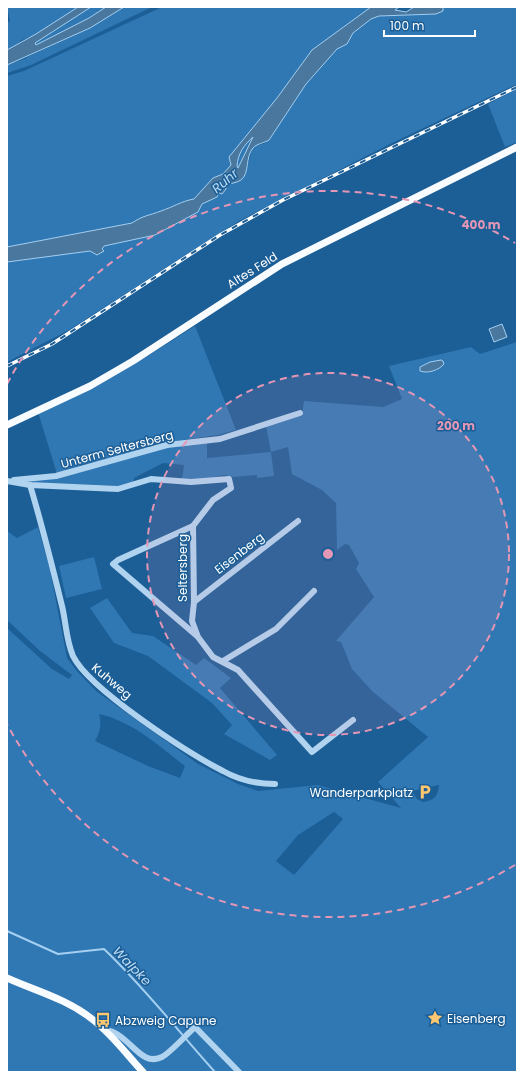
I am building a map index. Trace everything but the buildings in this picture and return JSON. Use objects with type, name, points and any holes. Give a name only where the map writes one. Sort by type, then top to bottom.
[{"type":"main road","name":"Altes Feld","points":[[7,425],[90,386],[127,365],[282,264],[517,147]]},
{"type":"main road","points":[[7,978],[75,1007],[106,1030],[136,1069],[143,1072]]},
{"type":"street","name":"Unterm Seltersberg","points":[[7,481],[49,477],[167,445],[220,439],[300,413]]},
{"type":"street","name":"Seltersberg","points":[[30,485],[118,489],[151,479],[191,482],[229,479],[231,488],[213,500],[194,526],[194,602],[192,621],[198,637],[213,657],[238,670],[312,752],[353,720]]},
{"type":"street","points":[[7,481],[30,485]]},
{"type":"street","name":"Kuhweg","points":[[30,485],[44,529],[69,646],[74,657],[89,678],[165,735],[224,772],[258,784],[275,784]]},
{"type":"street","name":"Eisenberg","points":[[194,602],[298,521]]},
{"type":"street","points":[[194,526],[118,560],[113,564],[198,637]]},
{"type":"street","points":[[223,661],[276,629],[314,591]]},
{"type":"street","points":[[106,1030],[123,1037],[136,1051],[145,1058],[152,1060],[163,1056],[195,1027],[239,1072]]},
{"type":"shaded area","points":[[7,7],[78,7],[36,34],[20,41],[27,57],[90,28],[124,7],[152,7],[31,65],[7,73],[7,65],[27,58],[20,42],[7,50],[7,23],[10,21]]},
{"type":"shaded area","points":[[91,7],[106,7],[89,18],[36,45],[35,43]]},
{"type":"shaded area","points":[[162,7],[371,7],[312,50],[277,98],[229,157],[231,165],[223,174],[213,178],[194,200],[181,203],[143,217],[132,223],[7,247],[7,76],[24,71]]},
{"type":"shaded area","points":[[443,7],[517,7],[517,84],[394,142],[239,221],[69,330],[7,362],[7,262],[102,249],[104,246],[155,235],[198,212],[202,204],[217,197],[226,185],[239,181],[247,169],[252,149],[256,145],[263,144],[269,140],[306,84],[337,49],[347,44],[353,33],[371,19],[379,16],[436,14],[443,11]]},
{"type":"shaded area","points":[[517,89],[517,142],[505,147],[488,104]]},
{"type":"shaded area","points":[[255,135],[238,168],[237,166],[240,152]]},
{"type":"shaded area","points":[[195,326],[236,430],[218,435],[154,444],[114,458],[81,465],[57,474],[38,412],[135,364]]},
{"type":"shaded area","points":[[517,342],[517,1072],[7,1072],[7,628],[52,669],[69,679],[72,675],[40,651],[7,620],[7,531],[17,538],[38,527],[50,570],[67,658],[76,670],[96,691],[198,764],[238,784],[258,791],[318,785],[401,808],[378,782],[428,737],[372,691],[352,669],[341,642],[336,641],[374,597],[356,569],[359,563],[349,545],[345,544],[337,550],[336,503],[322,490],[292,474],[288,447],[271,452],[266,426],[302,415],[304,401],[383,407],[402,399],[389,366],[471,347],[480,354]],"holes":[[[99,714],[111,717],[134,728],[185,766],[180,778],[148,766],[95,741],[100,728]],[[439,785],[437,795],[433,799],[423,802],[417,799],[412,791]],[[334,812],[343,819],[294,875],[276,861],[298,835]]]},
{"type":"shaded area","points":[[207,442],[207,458],[271,452],[274,476],[257,478],[257,475],[233,477],[225,475],[200,480],[182,479],[184,465],[163,463],[134,478],[133,482],[120,486],[28,482],[161,448]]},
{"type":"shaded area","points":[[94,557],[102,589],[66,598],[59,566]]},
{"type":"shaded area","points":[[107,598],[132,633],[153,636],[196,665],[204,658],[231,678],[220,688],[277,755],[270,760],[224,734],[232,725],[212,703],[148,656],[114,643],[90,608]]},
{"type":"water","points":[[78,7],[91,7],[35,43],[36,45],[89,18],[106,7],[124,7],[90,28],[7,65],[7,50],[36,34]]},
{"type":"water","name":"Ruhr","points":[[371,7],[399,7],[395,10],[406,12],[414,7],[443,7],[443,11],[436,14],[379,16],[371,19],[353,33],[347,44],[337,49],[306,84],[269,140],[256,145],[253,148],[249,156],[244,177],[239,181],[226,185],[226,189],[222,194],[219,193],[217,197],[202,204],[198,212],[155,235],[104,246],[102,249],[104,251],[97,255],[90,251],[7,262],[7,247],[132,223],[143,217],[194,199],[213,178],[223,174],[231,165],[229,157],[277,98],[312,50]],"holes":[[[253,137],[238,168],[237,166],[240,153],[244,146]]]},
{"type":"water","points":[[502,324],[507,337],[494,342],[489,329]]},
{"type":"water","points":[[441,360],[444,364],[436,370],[430,372],[420,371],[420,367],[430,362]]},
{"type":"waterway","name":"Walpke","points":[[7,931],[58,954],[104,949],[147,994],[215,1072]]},
{"type":"railway","points":[[7,366],[52,344],[220,235],[283,200],[517,87]]},
{"type":"place","name":"Wanderparkplatz","points":[[425,792]]},
{"type":"place","name":"Eisenberg","points":[[435,1018]]},
{"type":"place","name":"Abzweig Capune","points":[[103,1020]]}]
